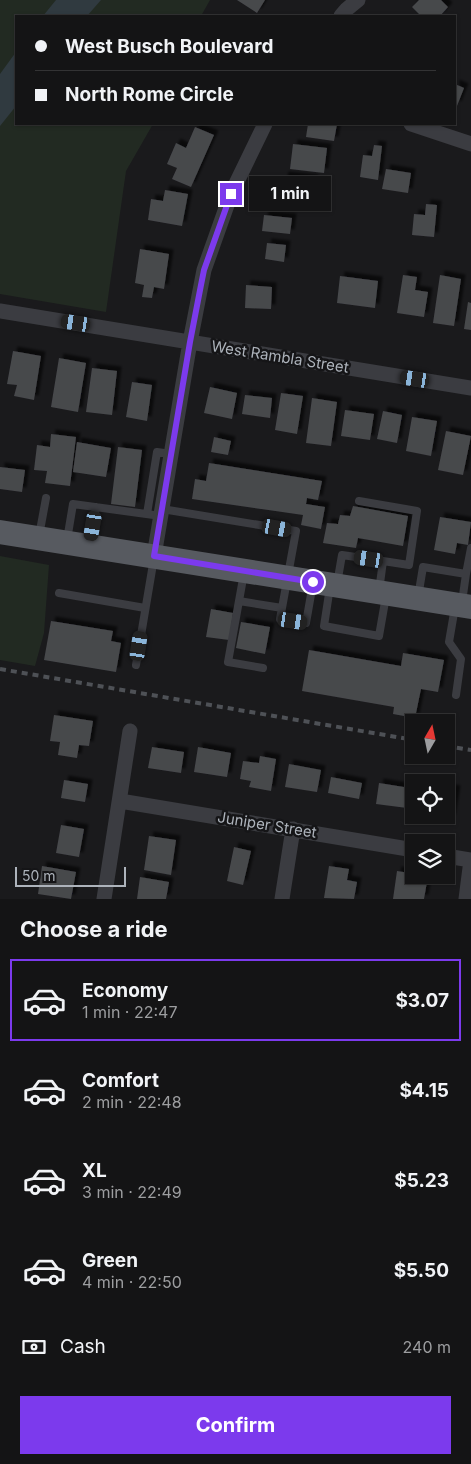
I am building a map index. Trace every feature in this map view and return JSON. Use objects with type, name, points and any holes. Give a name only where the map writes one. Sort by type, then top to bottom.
[{"type":"main road","points":[[0,532],[463,606]]},
{"type":"street","points":[[342,15],[358,0]]},
{"type":"street","points":[[154,556],[157,513],[171,454],[190,342],[208,260],[231,194],[265,125]]},
{"type":"street","points":[[414,125],[471,144]]},
{"type":"street","name":"West Rambla Street","points":[[0,311],[471,388]]},
{"type":"street","points":[[104,899],[130,731]]},
{"type":"street","name":"Juniper Street","points":[[120,801],[405,848]]},
{"type":"street","points":[[282,899],[293,829]]},
{"type":"street","points":[[455,857],[471,860],[466,899]]},
{"type":"lane","points":[[38,538],[46,498]]},
{"type":"lane","points":[[315,624],[326,584],[342,554],[409,565],[417,511],[358,501]]},
{"type":"lane","points":[[66,542],[73,504],[296,531],[280,619],[379,636],[383,561]]},
{"type":"lane","points":[[89,546],[96,507]]},
{"type":"lane","points":[[456,695],[461,659],[449,642],[463,606],[471,548]]},
{"type":"lane","points":[[136,665],[154,556]]},
{"type":"lane","points":[[417,599],[423,567],[466,574]]},
{"type":"lane","points":[[245,571],[228,662],[263,668]]},
{"type":"lane","points":[[315,624],[326,584]]},
{"type":"lane","points":[[59,593],[145,608]]},
{"type":"lane","points":[[239,601],[282,608]]},
{"type":"shaded area","points":[[0,0],[210,0],[202,15],[15,15],[15,125],[152,125],[126,171],[106,312],[0,294]]},
{"type":"shaded area","points":[[56,0],[101,0],[88,15],[44,15]]},
{"type":"shaded area","points":[[15,53],[15,107],[0,126],[0,74]]},
{"type":"shaded area","points":[[0,556],[49,565],[44,633],[35,666],[0,660]]},
{"type":"building","points":[[237,0],[265,0],[257,13]]},
{"type":"building","points":[[419,0],[441,0],[448,7],[441,15],[420,15],[412,7]]},
{"type":"building","points":[[456,84],[464,88],[456,106]]},
{"type":"building","points":[[308,125],[337,125],[334,141],[306,137]]},
{"type":"building","points":[[195,127],[214,135],[191,187],[172,179],[177,168],[167,164],[176,143],[186,148]]},
{"type":"building","points":[[293,144],[327,148],[324,173],[290,169]]},
{"type":"building","points":[[374,145],[382,146],[378,180],[360,177],[363,155],[372,156]]},
{"type":"building","points":[[386,169],[411,173],[408,193],[382,189]]},
{"type":"building","points":[[284,176],[314,179],[312,203],[296,202],[297,190],[282,188]]},
{"type":"building","points":[[165,190],[188,194],[182,226],[148,220],[151,199],[163,201]]},
{"type":"building","points":[[426,204],[437,205],[434,237],[412,235],[414,214],[425,215]]},
{"type":"building","points":[[264,215],[292,218],[290,234],[262,231]]},
{"type":"building","points":[[267,243],[286,245],[284,262],[265,259]]},
{"type":"building","points":[[140,249],[169,254],[164,289],[154,287],[152,298],[142,297],[144,285],[135,283]]},
{"type":"building","points":[[403,275],[417,277],[415,290],[428,292],[424,317],[397,313]]},
{"type":"building","points":[[440,275],[461,279],[454,326],[433,323]]},
{"type":"building","points":[[340,276],[378,281],[375,308],[337,303]]},
{"type":"building","points":[[246,285],[272,287],[271,309],[245,308]]},
{"type":"building","points":[[468,302],[471,303],[471,330],[464,329]]},
{"type":"building","points":[[13,351],[41,356],[34,400],[14,396],[17,385],[7,384]]},
{"type":"building","points":[[59,358],[86,363],[78,412],[51,407]]},
{"type":"building","points":[[92,368],[117,371],[112,415],[86,412]]},
{"type":"building","points":[[132,382],[152,385],[147,421],[126,417]]},
{"type":"building","points":[[210,387],[237,393],[232,419],[204,413]]},
{"type":"building","points":[[281,393],[303,396],[297,434],[275,430]]},
{"type":"building","points":[[245,395],[272,398],[270,418],[242,414]]},
{"type":"building","points":[[312,398],[337,402],[331,446],[306,443]]},
{"type":"building","points":[[345,410],[374,414],[370,440],[341,436]]},
{"type":"building","points":[[383,411],[402,415],[397,443],[377,439]]},
{"type":"building","points":[[412,417],[437,421],[431,456],[406,451]]},
{"type":"building","points":[[446,431],[471,436],[463,475],[438,470]]},
{"type":"building","points":[[51,434],[76,437],[70,486],[45,483],[47,471],[34,470],[37,445],[50,447]]},
{"type":"building","points":[[214,437],[231,441],[228,455],[211,452]]},
{"type":"building","points":[[77,442],[111,448],[106,477],[73,472]]},
{"type":"building","points":[[118,447],[142,450],[135,507],[111,504]]},
{"type":"building","points":[[209,463],[322,481],[318,500],[307,498],[306,504],[325,507],[321,529],[301,525],[303,515],[192,499],[195,479],[206,481]]},
{"type":"building","points":[[0,467],[25,470],[22,492],[0,489]]},
{"type":"building","points":[[353,506],[408,516],[403,546],[358,538],[356,548],[323,543],[327,523],[338,524],[340,515],[350,516]]},
{"type":"building","points":[[440,517],[471,522],[468,545],[457,543],[455,554],[434,550]]},
{"type":"building","points":[[211,609],[233,613],[229,640],[206,637]]},
{"type":"building","points":[[51,621],[113,631],[111,641],[121,643],[116,672],[44,660]]},
{"type":"building","points":[[241,622],[270,627],[265,654],[236,648]]},
{"type":"building","points":[[309,650],[401,666],[403,653],[444,660],[438,692],[421,689],[416,714],[405,714],[405,716],[393,714],[394,707],[302,691]]},
{"type":"building","points":[[54,715],[93,721],[89,746],[79,745],[77,758],[58,755],[60,742],[50,741]]},
{"type":"building","points":[[152,747],[184,752],[181,773],[148,768]]},
{"type":"building","points":[[198,747],[231,753],[227,777],[194,772]]},
{"type":"building","points":[[260,756],[276,759],[271,791],[249,787],[251,781],[240,779],[243,761],[259,763]]},
{"type":"building","points":[[289,764],[321,770],[317,792],[285,787]]},
{"type":"building","points":[[331,777],[362,783],[359,799],[328,793]]},
{"type":"building","points":[[64,780],[88,784],[85,802],[61,798]]},
{"type":"building","points":[[379,783],[405,787],[405,808],[376,804]]},
{"type":"building","points":[[61,825],[84,829],[79,857],[56,853]]},
{"type":"building","points":[[149,836],[176,840],[171,875],[144,870]]},
{"type":"building","points":[[234,847],[251,851],[243,885],[227,881]]},
{"type":"building","points":[[42,866],[76,872],[71,899],[38,894]]},
{"type":"building","points":[[329,866],[349,869],[347,880],[357,882],[354,899],[324,898]]},
{"type":"building","points":[[397,871],[405,872],[405,884],[427,884],[424,899],[393,899]]},
{"type":"building","points":[[140,877],[169,882],[166,899],[137,899]]},
{"type":"railway","points":[[0,669],[405,738]]},
{"type":"railway","points":[[455,747],[471,750]]},
{"type":"route","points":[[231,194],[204,270],[154,556],[313,582]]}]
